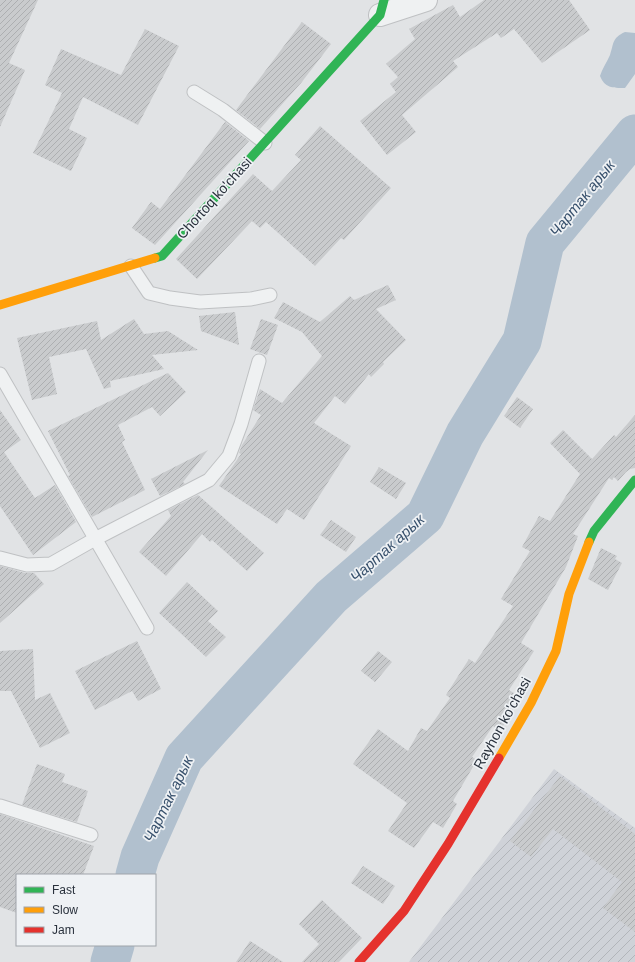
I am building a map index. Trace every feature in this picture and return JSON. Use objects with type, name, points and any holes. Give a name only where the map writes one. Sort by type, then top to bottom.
[{"type":"street","name":"Chortoq ko'chasi","points":[[0,305],[162,256],[265,143],[382,8],[426,0]]},
{"type":"street","name":"Rayhon ko'chasi","points":[[359,962],[404,911],[448,844],[531,703],[556,651],[569,594],[594,531],[635,480]]},
{"type":"lane","points":[[194,92],[224,110],[265,143]]},
{"type":"lane","points":[[131,266],[149,293],[170,298],[200,302],[251,299],[270,295]]},
{"type":"lane","points":[[0,558],[27,564],[51,564],[95,539],[209,480],[229,456],[241,424],[259,361]]},
{"type":"lane","points":[[0,374],[147,628]]},
{"type":"lane","points":[[0,806],[91,835]]},
{"type":"shaded area","points":[[554,769],[635,828],[635,962],[409,962]]},
{"type":"water","points":[[625,32],[635,33],[635,74],[625,88],[613,87],[604,83],[600,76],[610,55],[614,41],[618,36]]},
{"type":"building","points":[[0,0],[38,0],[9,63],[25,70],[0,127]]},
{"type":"building","points":[[484,0],[569,0],[590,30],[542,63],[514,29],[501,38],[497,33],[453,61],[458,67],[402,115],[416,132],[387,155],[360,121],[396,92],[390,84],[398,77],[386,64],[415,39],[409,29],[453,5],[460,17]]},
{"type":"building","points":[[302,22],[331,44],[301,83],[260,129],[236,110]]},
{"type":"building","points":[[145,29],[179,46],[138,125],[83,97],[69,129],[87,138],[71,171],[33,153],[62,93],[45,85],[61,49],[121,75]]},
{"type":"building","points":[[225,122],[249,141],[155,245],[132,228],[151,202],[160,209]]},
{"type":"building","points":[[320,126],[391,188],[344,240],[341,238],[315,266],[266,222],[260,228],[252,221],[197,279],[176,259],[253,174],[272,191],[301,160],[295,155]]},
{"type":"building","points":[[388,285],[396,300],[376,309],[406,340],[383,362],[384,364],[371,377],[369,374],[345,404],[335,396],[314,423],[351,446],[304,520],[287,509],[277,524],[219,486],[241,454],[239,453],[242,445],[261,415],[253,410],[260,389],[282,403],[322,356],[302,332],[274,318],[283,302],[320,322],[350,296],[354,300]]},
{"type":"building","points":[[235,312],[239,345],[201,331],[199,316]]},
{"type":"building","points":[[134,319],[144,334],[168,331],[198,350],[152,355],[164,369],[110,381],[111,387],[104,389],[86,349],[49,357],[57,394],[32,400],[17,338],[97,321],[101,340]]},
{"type":"building","points":[[261,319],[278,325],[267,355],[250,349]]},
{"type":"building","points":[[168,373],[186,392],[160,416],[152,407],[118,425],[125,440],[122,442],[145,490],[92,517],[68,476],[70,475],[48,431]]},
{"type":"building","points":[[517,397],[533,409],[520,428],[504,416]]},
{"type":"building","points":[[0,410],[21,440],[4,452],[35,498],[55,485],[76,522],[33,555],[0,506]]},
{"type":"building","points":[[635,415],[635,468],[626,472],[618,481],[614,477],[612,480],[609,478],[573,534],[578,536],[566,567],[521,643],[534,651],[509,690],[520,697],[500,731],[493,726],[472,757],[477,760],[453,801],[457,804],[443,828],[433,822],[414,848],[388,831],[407,803],[353,764],[378,729],[408,751],[421,728],[427,731],[450,698],[446,695],[469,659],[475,663],[513,606],[501,599],[530,551],[522,547],[539,516],[550,521],[580,474],[550,443],[563,430],[592,459],[614,435],[616,437]]},
{"type":"building","points":[[208,450],[183,482],[185,484],[160,496],[151,479]]},
{"type":"building","points":[[379,467],[406,483],[396,499],[370,482]]},
{"type":"building","points":[[198,495],[264,553],[247,571],[212,540],[210,542],[202,534],[166,576],[139,552],[171,516],[168,510]]},
{"type":"building","points":[[331,520],[356,537],[346,552],[320,535]]},
{"type":"building","points":[[601,548],[617,556],[615,559],[622,563],[608,590],[588,579]]},
{"type":"building","points":[[0,566],[25,573],[34,573],[44,584],[0,623]]},
{"type":"building","points":[[187,582],[218,611],[208,621],[226,637],[206,657],[159,613]]},
{"type":"building","points":[[137,641],[161,689],[138,701],[132,691],[95,710],[75,671]]},
{"type":"building","points":[[33,649],[35,700],[50,693],[70,733],[40,748],[11,691],[0,691],[0,651]]},
{"type":"building","points":[[378,651],[392,662],[375,682],[361,671]]},
{"type":"building","points":[[37,764],[65,774],[62,782],[88,791],[77,822],[22,805]]},
{"type":"building","points":[[560,776],[635,834],[635,932],[603,908],[622,882],[553,829],[531,857],[510,841]]},
{"type":"building","points":[[0,814],[94,846],[83,874],[16,874],[16,913],[0,907]]},
{"type":"building","points":[[363,866],[395,886],[383,904],[351,883]]},
{"type":"building","points":[[322,900],[362,938],[339,962],[302,962],[319,944],[299,924]]},
{"type":"building","points":[[250,941],[283,962],[236,962]]},
{"type":"waterway","name":"Чартак арык","points":[[135,874],[140,857],[184,758],[331,597],[425,516],[465,434],[522,341],[545,243],[635,134]]},
{"type":"waterway","name":"Чартак арык","points":[[110,962],[115,946]]},
{"type":"traffic: fast","points":[[155,258],[162,256],[380,15],[384,0]]},
{"type":"traffic: fast","points":[[589,542],[594,531],[635,480]]},
{"type":"traffic: slow","points":[[0,305],[155,258]]},
{"type":"traffic: slow","points":[[499,758],[531,703],[556,651],[569,594],[589,542]]},
{"type":"traffic: jam","points":[[359,962],[404,911],[448,844],[499,758]]}]
